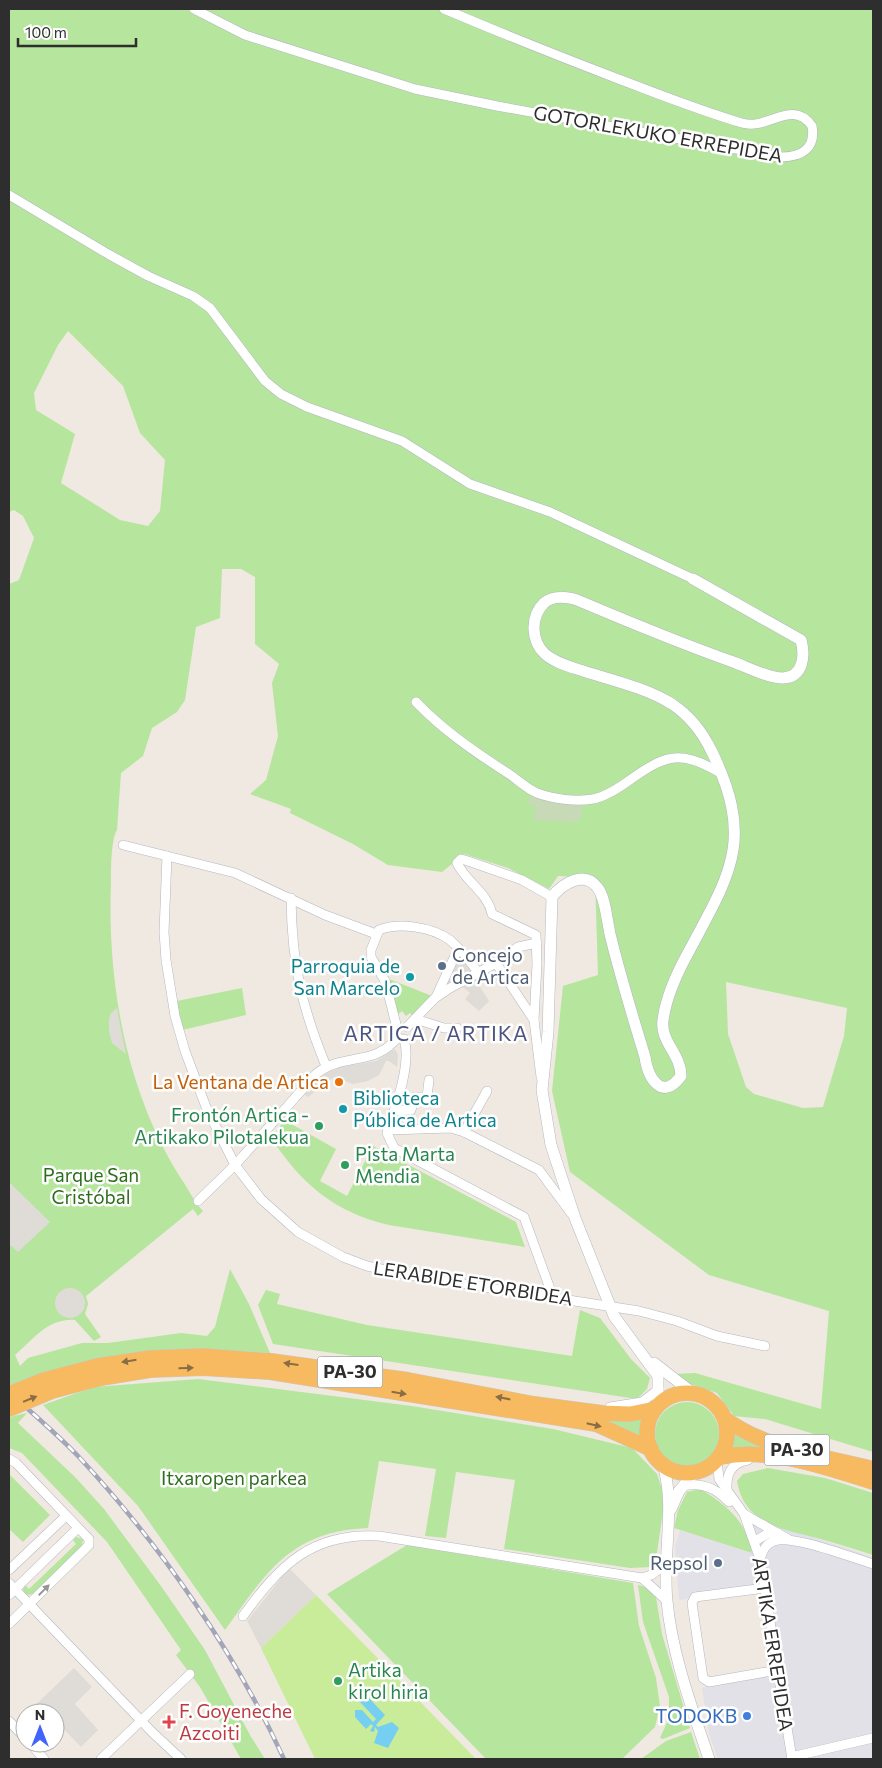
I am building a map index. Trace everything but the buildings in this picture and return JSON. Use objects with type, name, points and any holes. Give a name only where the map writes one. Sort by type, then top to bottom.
[{"type":"highway","name":"PA-30","points":[[9,1409],[48,1386],[97,1366],[150,1358],[203,1356],[271,1361],[408,1380],[534,1404],[586,1411],[630,1414],[657,1407],[675,1395],[694,1394],[704,1397],[713,1403],[725,1419],[742,1432],[762,1442],[873,1469]]},
{"type":"highway","name":"PA-30","points":[[9,1394],[150,1370],[203,1368],[270,1372],[596,1424],[651,1449],[663,1464]]},
{"type":"highway","points":[[651,1449],[647,1435],[649,1421],[657,1407]]},
{"type":"highway","points":[[719,1459],[726,1444],[725,1419]]},
{"type":"highway","name":"PA-30","points":[[695,1472],[707,1468],[719,1459],[743,1452],[766,1454],[873,1482]]},
{"type":"highway","points":[[663,1464],[673,1470],[695,1472]]},
{"type":"street","name":"GOTORLEKUKO ERREPIDEA","points":[[194,9],[245,35],[415,89],[497,106],[781,157],[801,154],[808,149],[813,141],[812,126],[802,116],[791,113],[768,122],[746,125],[706,113],[444,9]]},
{"type":"street","points":[[9,195],[116,259],[193,296],[210,308],[265,381],[281,394],[307,407],[402,441],[470,484],[550,512],[694,579],[801,640],[805,652],[802,664],[796,673],[784,678],[678,643],[564,596],[554,598],[544,604],[537,615],[533,628],[536,641],[546,654],[564,664],[648,693],[682,712],[695,723],[719,772],[725,779],[734,811],[731,868],[715,906],[680,969],[665,1009],[663,1031],[681,1065],[681,1076],[671,1086],[664,1088],[657,1085],[647,1070],[611,938],[603,896],[597,886],[588,880],[578,880],[566,882],[552,897],[548,1032],[543,1082]]},
{"type":"street","points":[[416,702],[431,718],[466,746],[537,792],[565,799],[595,798],[619,787],[657,763],[671,758],[692,758],[719,772]]},
{"type":"street","points":[[124,845],[236,873],[325,915],[376,934]]},
{"type":"street","name":"LERABIDE ETORBIDEA","points":[[167,856],[164,932],[166,960],[175,1016],[185,1051],[206,1107],[235,1165],[261,1199],[298,1232],[343,1258],[368,1266],[414,1276],[611,1307],[677,1321],[725,1338],[765,1346]]},
{"type":"street","points":[[552,897],[522,880],[462,859],[456,863],[486,898],[492,914],[530,930],[536,935],[534,1020],[551,1145],[574,1218],[611,1307],[621,1327],[658,1376],[657,1407]]},
{"type":"street","points":[[291,898],[291,943],[299,989],[326,1066]]},
{"type":"street","points":[[402,1028],[385,981],[371,957],[370,950],[379,930],[388,926],[432,931],[449,940],[458,948],[478,972]]},
{"type":"street","points":[[537,943],[518,947],[435,998],[415,1019],[395,1033],[406,1045],[402,1083],[388,1130],[388,1141],[394,1148],[524,1217],[553,1297]]},
{"type":"street","points":[[435,998],[458,948]]},
{"type":"street","points":[[496,962],[534,1020]]},
{"type":"street","points":[[415,1019],[444,1028],[457,1028]]},
{"type":"street","points":[[198,1201],[235,1165],[309,1081],[326,1066],[374,1056],[401,1038]]},
{"type":"street","points":[[394,1111],[411,1110],[415,1097],[427,1097],[428,1080]]},
{"type":"street","points":[[464,1132],[487,1091]]},
{"type":"street","points":[[388,1130],[451,1128],[464,1132],[539,1170],[574,1218]]},
{"type":"street","points":[[634,1345],[671,1378],[694,1394]]},
{"type":"street","points":[[586,1411],[598,1407],[613,1407],[642,1402],[659,1389]]},
{"type":"street","points":[[9,1459],[16,1463],[89,1539],[89,1545],[9,1624]]},
{"type":"street","name":"ARTIKA ERREPIDEA","points":[[719,1459],[719,1479],[744,1514],[760,1559],[792,1758]]},
{"type":"street","points":[[727,1492],[727,1474],[737,1463],[753,1459],[793,1465],[807,1464]]},
{"type":"street","points":[[663,1464],[670,1511],[665,1566],[666,1600],[673,1641],[709,1759]]},
{"type":"street","points":[[670,1511],[683,1486],[695,1472]]},
{"type":"street","name":"ARTIKA ERREPIDEA","points":[[683,1486],[699,1484],[708,1486],[723,1496],[751,1530]]},
{"type":"street","points":[[744,1514],[788,1539],[873,1564]]},
{"type":"street","points":[[9,1570],[66,1516]]},
{"type":"street","points":[[78,1528],[11,1589],[29,1604],[141,1721],[181,1759]]},
{"type":"street","points":[[755,1541],[766,1534],[778,1533]]},
{"type":"street","points":[[243,1616],[274,1575],[300,1553],[334,1539],[357,1535],[386,1537],[642,1578],[652,1575],[665,1566]]},
{"type":"street","points":[[760,1559],[765,1546],[773,1541],[788,1539]]},
{"type":"street","points":[[642,1578],[666,1600]]},
{"type":"street","points":[[765,1588],[695,1598],[692,1603],[704,1678],[709,1682],[778,1670]]},
{"type":"street","points":[[101,1759],[190,1674]]},
{"type":"street","points":[[792,1758],[873,1738]]},
{"type":"shaded area","points":[[458,949],[482,977],[476,981],[489,1001],[479,1011],[465,999],[470,993],[459,984],[435,998]]},
{"type":"shaded area","points":[[117,1008],[126,1054],[112,1043],[109,1031],[111,1013]]},
{"type":"shaded area","points":[[395,1049],[398,1055],[397,1067],[386,1061],[379,1075],[368,1081],[353,1084],[334,1077],[308,1097],[304,1094],[327,1071],[376,1061]]},
{"type":"shaded area","points":[[9,1182],[50,1222],[18,1252],[9,1244]]},
{"type":"shaded area","points":[[70,1288],[80,1293],[85,1303],[80,1313],[70,1318],[60,1313],[55,1303],[60,1293]]},
{"type":"shaded area","points":[[744,1514],[873,1557],[873,1759],[718,1759],[709,1734],[702,1688],[778,1670],[764,1588],[679,1600],[675,1546],[680,1530],[751,1553]]},
{"type":"shaded area","points":[[289,1568],[316,1595],[261,1648],[247,1621]]},
{"type":"shaded area","points":[[74,1668],[92,1687],[75,1704],[98,1730],[81,1747],[65,1730],[65,1703],[37,1703]]},
{"type":"green space","name":"Parque San Cristóbal","points":[[9,9],[873,9],[873,1452],[765,1419],[734,1416],[717,1393],[687,1383],[674,1374],[695,1373],[821,1409],[829,1311],[709,1275],[570,1172],[552,1091],[563,986],[598,975],[595,878],[558,876],[549,889],[508,868],[464,854],[442,872],[388,865],[353,844],[290,813],[291,809],[250,794],[266,780],[278,736],[272,683],[279,664],[255,644],[255,577],[241,569],[222,569],[220,618],[196,627],[185,700],[177,712],[152,728],[143,756],[121,773],[117,830],[111,870],[111,920],[117,998],[134,1074],[147,1111],[163,1146],[182,1180],[203,1211],[198,1216],[193,1209],[86,1296],[88,1304],[85,1314],[101,1337],[94,1341],[75,1320],[65,1320],[49,1326],[15,1355],[20,1366],[28,1358],[82,1343],[108,1343],[181,1333],[207,1336],[215,1327],[230,1269],[249,1304],[270,1353],[196,1349],[57,1369],[11,1385],[9,1383],[9,584],[19,580],[34,538],[23,516],[14,510],[9,512]],"holes":[[[68,331],[123,386],[140,433],[165,460],[160,511],[148,526],[120,520],[61,483],[75,434],[36,410],[34,393],[58,345]],[[726,982],[847,1008],[844,1036],[823,1107],[803,1108],[754,1094],[746,1087],[728,1034]]]},
{"type":"green space","points":[[530,797],[582,804],[582,814],[577,822],[534,820],[535,805],[527,803]]},
{"type":"green space","points":[[389,979],[432,996],[413,1017],[410,1013],[406,1016],[402,1011],[397,1015]]},
{"type":"green space","points":[[242,988],[246,1015],[178,1031],[172,1002]]},
{"type":"green space","points":[[284,1120],[336,1149],[320,1181],[347,1196],[373,1146],[516,1222],[525,1247],[389,1225],[352,1213],[336,1204],[308,1183],[283,1155],[272,1139]]},
{"type":"green space","points":[[266,1290],[280,1294],[277,1304],[367,1325],[572,1356],[580,1310],[600,1318],[631,1359],[650,1378],[647,1389],[637,1399],[273,1344],[258,1305]]},
{"type":"green space","name":"Itxaropen parkea","points":[[198,1379],[412,1406],[553,1429],[632,1448],[657,1474],[665,1498],[656,1559],[652,1567],[630,1568],[504,1549],[515,1480],[456,1472],[446,1538],[425,1536],[436,1469],[379,1461],[368,1528],[341,1531],[319,1537],[299,1547],[268,1573],[225,1630],[138,1506],[43,1405],[94,1387]]},
{"type":"green space","points":[[687,1402],[705,1408],[713,1416],[719,1434],[713,1452],[705,1460],[687,1466],[669,1460],[661,1452],[655,1434],[661,1416],[669,1408]]},
{"type":"green space","points":[[27,1413],[18,1423],[75,1477],[104,1509],[161,1586],[205,1650],[250,1735],[265,1759],[241,1759],[200,1687],[176,1655],[181,1650],[107,1542],[22,1453],[9,1448],[9,1417]]},
{"type":"green space","points":[[643,1418],[640,1428],[641,1438],[599,1420]]},
{"type":"green space","points":[[734,1434],[765,1449],[746,1447],[731,1450]]},
{"type":"green space","points":[[768,1468],[825,1478],[873,1493],[873,1555],[778,1527],[756,1516],[741,1495],[737,1481],[743,1474]]},
{"type":"green space","points":[[9,1474],[50,1515],[23,1542],[9,1529]]},
{"type":"green space","points":[[700,1489],[734,1515],[745,1532],[752,1553],[674,1528],[678,1510],[687,1492]]},
{"type":"green space","points":[[76,1537],[83,1539],[82,1547],[34,1594],[25,1595],[23,1590],[25,1585],[29,1589],[76,1544],[73,1540]]},
{"type":"green space","points":[[407,1545],[633,1583],[639,1626],[656,1678],[660,1706],[655,1727],[622,1759],[486,1759],[327,1594]]},
{"type":"green space","points":[[638,1585],[646,1587],[656,1597],[662,1634],[690,1728],[663,1739],[660,1738],[669,1718],[669,1697],[643,1622]]},
{"type":"green space","name":"Artika kirol hiria","points":[[316,1595],[476,1759],[315,1759],[261,1648]]},
{"type":"green space","points":[[691,1732],[700,1759],[641,1759],[666,1741]]},
{"type":"water","points":[[365,1694],[385,1715],[376,1725],[378,1727],[392,1722],[399,1728],[388,1748],[374,1743],[378,1731],[375,1727],[374,1732],[370,1731],[373,1726],[371,1724],[366,1729],[355,1717],[355,1710],[362,1710],[373,1722],[376,1719],[358,1700]]},
{"type":"railway","points":[[9,1392],[78,1456],[108,1489],[165,1561],[218,1639],[242,1679],[284,1759]]},
{"type":"place","name":"Concejo de Artica","points":[[442,966]]},
{"type":"place","name":"Parroquia de San Marcelo","points":[[410,977]]},
{"type":"place","name":"La Ventana de Artica","points":[[339,1082]]},
{"type":"place","name":"Biblioteca Pública de Artica","points":[[343,1109]]},
{"type":"place","name":"Frontón Artica - Artikako Pilotalekua","points":[[319,1126]]},
{"type":"place","name":"Pista Marta Mendia","points":[[345,1165]]},
{"type":"place","name":"Repsol","points":[[718,1563]]},
{"type":"place","name":"Artika kirol hiria","points":[[338,1681]]},
{"type":"place","name":"TODOKB","points":[[747,1716]]},
{"type":"place","name":"F. Goyeneche Azcoiti","points":[[169,1722]]},
{"type":"district","name":"ARTICA / ARTIKA","points":[[436,1034]]}]
